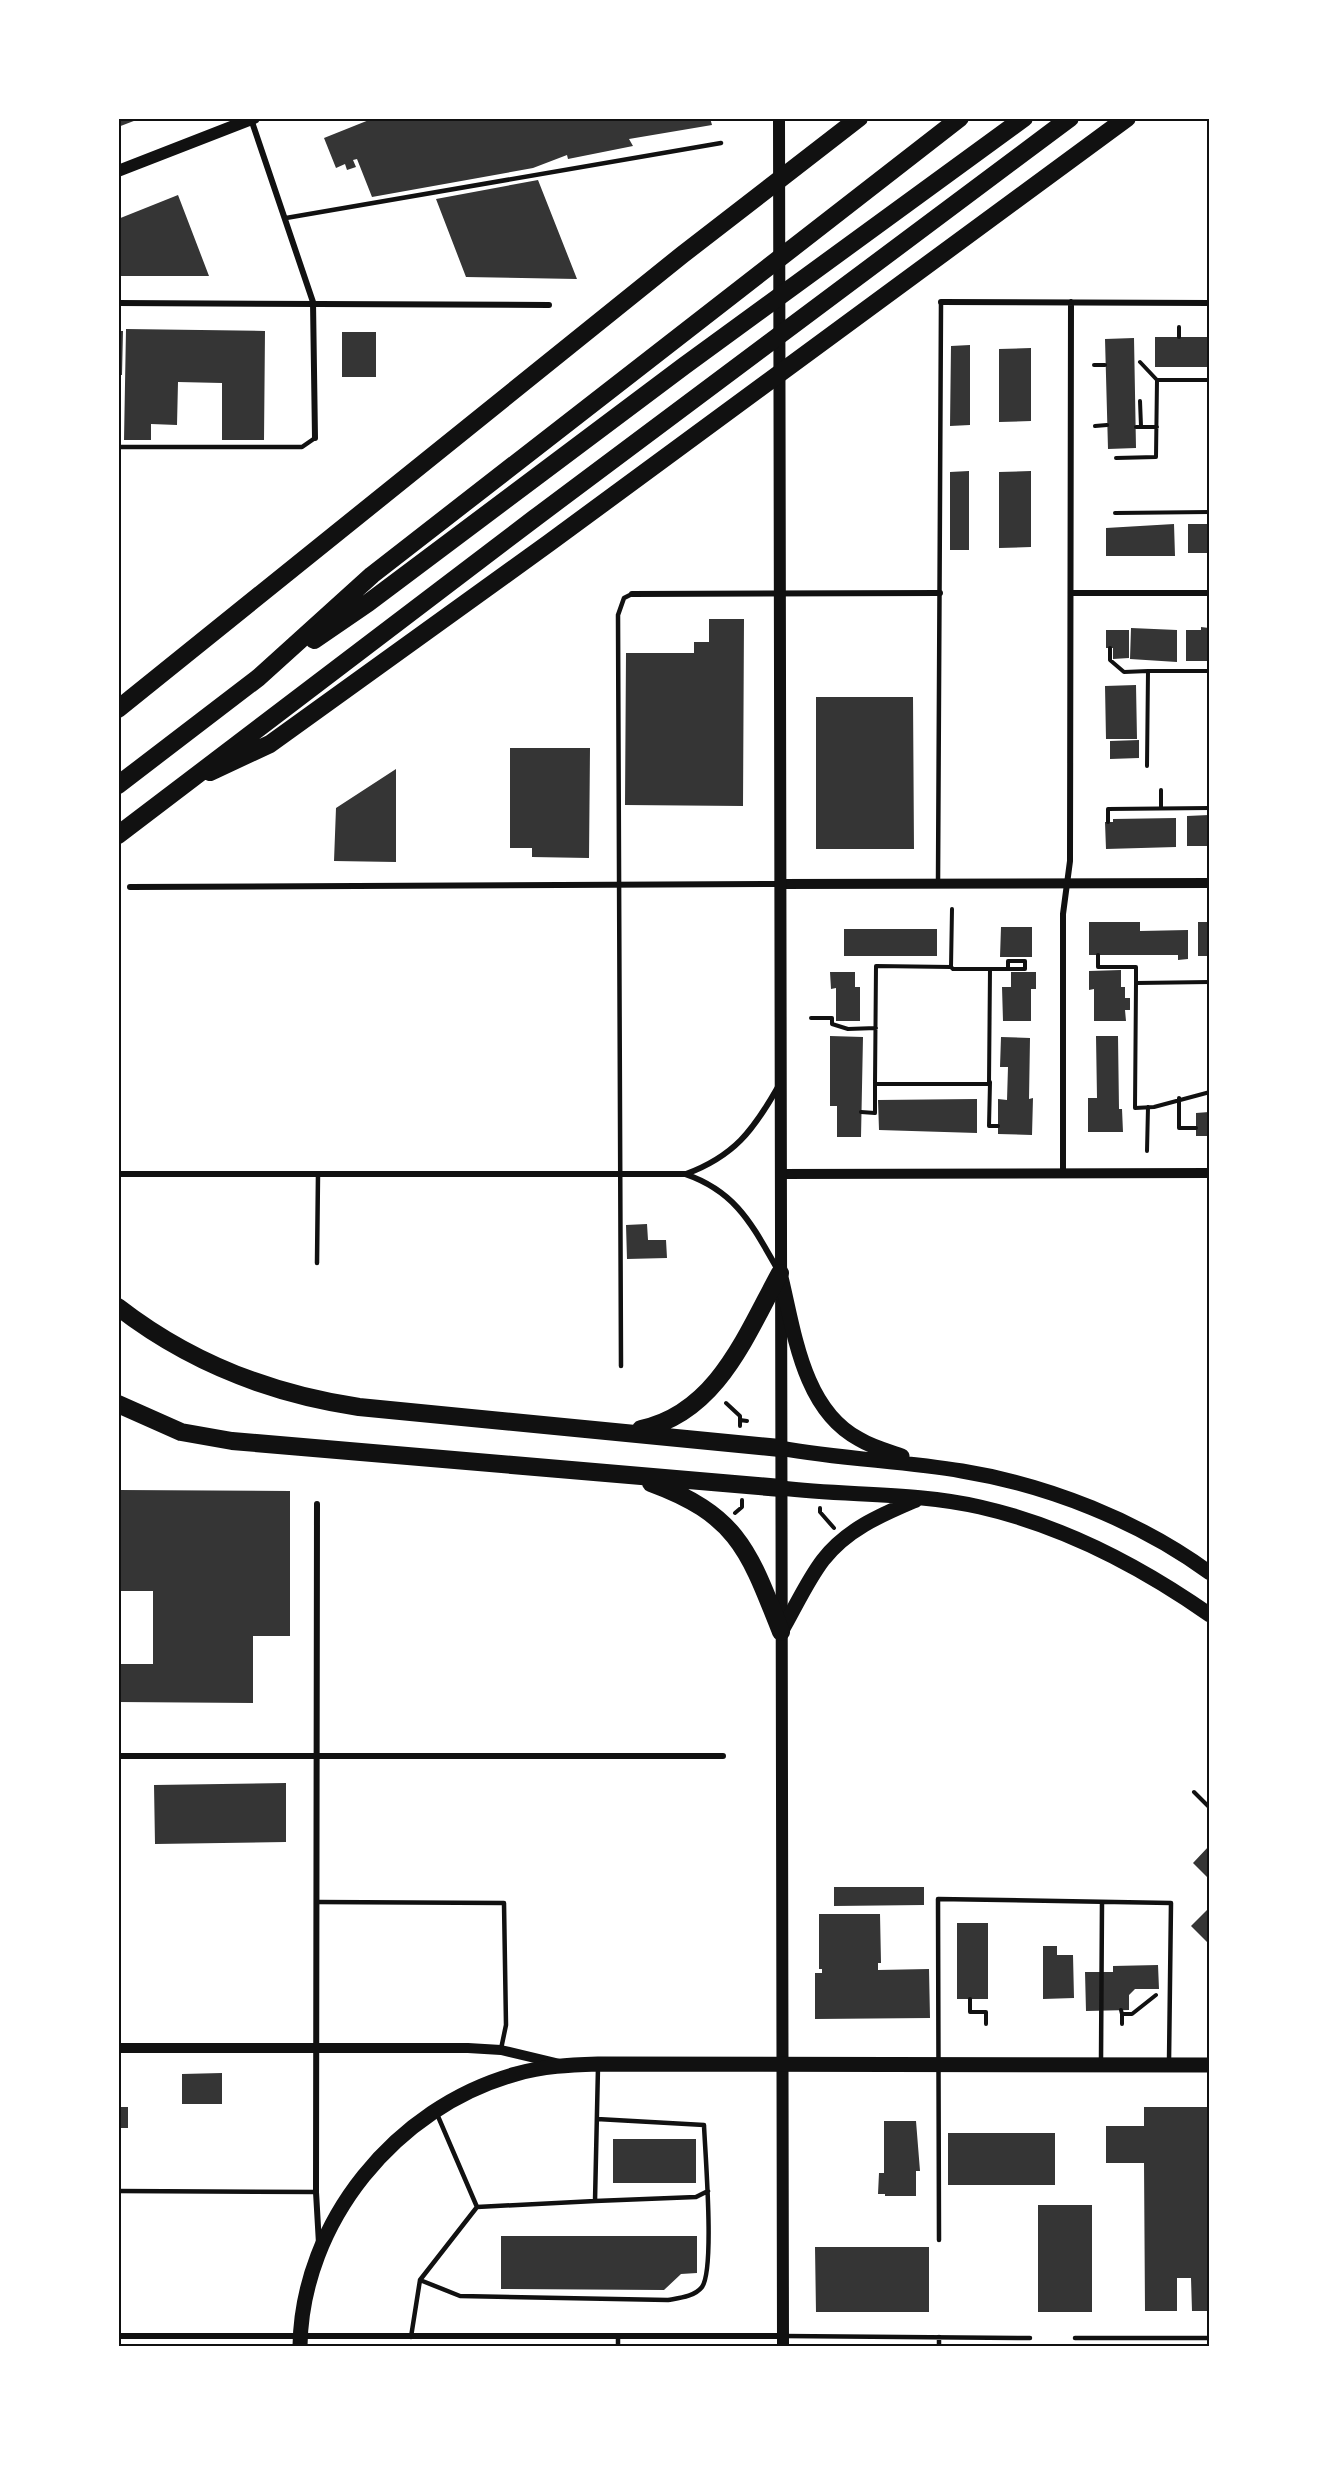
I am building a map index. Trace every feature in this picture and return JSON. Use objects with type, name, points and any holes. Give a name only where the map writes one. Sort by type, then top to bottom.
[{"type":"highway","points":[[118,709],[665,269],[859,118]]},
{"type":"highway","points":[[258,678],[372,575],[960,118]]},
{"type":"highway","points":[[118,785],[258,678],[368,603],[684,366],[1024,118]]},
{"type":"highway","points":[[118,835],[1070,118]]},
{"type":"highway","points":[[192,778],[226,766],[270,744],[540,550],[1127,118]]},
{"type":"highway","points":[[628,1432],[671,1420],[687,1411],[711,1389],[731,1360],[780,1273]]},
{"type":"highway","points":[[118,1307],[177,1346],[209,1363],[266,1386],[306,1397],[359,1407],[780,1448]]},
{"type":"highway","points":[[118,1404],[181,1432]]},
{"type":"highway","points":[[118,1415],[181,1432],[293,1448],[781,1488]]},
{"type":"highway","points":[[627,1474],[695,1501],[724,1523],[752,1564],[781,1632]]},
{"type":"main road","points":[[779,118],[783,2341]]},
{"type":"main road","points":[[118,171],[252,119]]},
{"type":"main road","points":[[780,1273],[808,1377],[825,1410],[858,1439],[927,1465]]},
{"type":"main road","points":[[780,1448],[927,1465],[1000,1478],[1082,1505],[1146,1535],[1209,1573]]},
{"type":"main road","points":[[781,1488],[919,1499],[980,1507],[1081,1540],[1134,1566],[1209,1615]]},
{"type":"main road","points":[[781,1632],[823,1561],[838,1544],[874,1519],[919,1499]]},
{"type":"main road","points":[[300,2342],[308,2289],[320,2251],[333,2223],[367,2171],[408,2130],[436,2111],[463,2096],[513,2074],[562,2065],[598,2064],[1209,2065]]},
{"type":"street","points":[[252,119],[313,302],[315,438]]},
{"type":"street","points":[[118,303],[313,302],[549,305]]},
{"type":"street","points":[[1063,1173],[1063,914],[1070,861],[1071,302]]},
{"type":"street","points":[[941,303],[1209,303]]},
{"type":"street","points":[[632,594],[940,593]]},
{"type":"street","points":[[1071,593],[1209,593]]},
{"type":"street","points":[[130,887],[619,883],[1209,883]]},
{"type":"street","points":[[118,1174],[685,1174],[712,1163],[745,1138],[780,1083]]},
{"type":"street","points":[[780,1174],[1209,1173]]},
{"type":"street","points":[[685,1174],[712,1185],[737,1205],[754,1227],[780,1273]]},
{"type":"street","points":[[317,1504],[316,2192],[320,2251]]},
{"type":"street","points":[[118,1756],[723,1756]]},
{"type":"street","points":[[118,2048],[501,2050],[562,2065]]},
{"type":"street","points":[[118,2336],[300,2342],[411,2337],[618,2337],[783,2341]]},
{"type":"lane","points":[[286,218],[721,143]]},
{"type":"lane","points":[[938,884],[941,303]]},
{"type":"lane","points":[[118,447],[302,447],[315,438]]},
{"type":"lane","points":[[621,1366],[618,615],[624,598],[632,594]]},
{"type":"lane","points":[[317,1263],[318,1174]]},
{"type":"lane","points":[[939,2240],[938,1899],[1171,1903],[1169,2065]]},
{"type":"lane","points":[[317,1902],[504,1903],[506,2025],[501,2050]]},
{"type":"lane","points":[[1101,2064],[1102,1902]]},
{"type":"lane","points":[[595,2201],[598,2064]]},
{"type":"lane","points":[[436,2111],[477,2207]]},
{"type":"lane","points":[[420,2280],[460,2296],[668,2300],[685,2297],[704,2285],[707,2264],[708,2191],[704,2124],[597,2119]]},
{"type":"lane","points":[[118,2191],[316,2192]]},
{"type":"lane","points":[[411,2337],[420,2280],[477,2207],[696,2197],[708,2191]]},
{"type":"lane","points":[[618,2337],[618,2346]]},
{"type":"lane","points":[[939,2337],[939,2346]]},
{"type":"lane","points":[[783,2341],[939,2337],[1030,2338]]},
{"type":"lane","points":[[1075,2338],[1209,2337]]},
{"type":"path","points":[[1179,327],[1179,337]]},
{"type":"path","points":[[1116,458],[1156,457],[1157,380],[1140,362]]},
{"type":"path","points":[[1094,365],[1105,365]]},
{"type":"path","points":[[1157,380],[1209,380]]},
{"type":"path","points":[[1140,401],[1138,427],[1157,427]]},
{"type":"path","points":[[1095,426],[1107,425]]},
{"type":"path","points":[[1115,513],[1209,512]]},
{"type":"path","points":[[1110,648],[1110,660],[1124,672],[1209,671]]},
{"type":"path","points":[[1147,766],[1148,671]]},
{"type":"path","points":[[1161,790],[1161,808]]},
{"type":"path","points":[[1108,822],[1108,809],[1209,808]]},
{"type":"path","points":[[951,967],[952,909]]},
{"type":"path","points":[[1098,955],[1098,967],[1136,967],[1135,1108],[1209,1092]]},
{"type":"path","points":[[861,1112],[874,1113],[876,966],[951,967],[953,969],[1008,969],[1025,969],[1025,961],[1008,961],[1008,969]]},
{"type":"path","points":[[990,969],[990,1126],[998,1126]]},
{"type":"path","points":[[1136,983],[1209,982]]},
{"type":"path","points":[[811,1018],[832,1018],[832,1024],[848,1029],[876,1028]]},
{"type":"path","points":[[875,1084],[989,1084],[990,1081]]},
{"type":"path","points":[[1179,1098],[1179,1128],[1196,1128]]},
{"type":"path","points":[[1147,1151],[1148,1107]]},
{"type":"path","points":[[726,1403],[740,1416],[740,1428]]},
{"type":"path","points":[[740,1420],[747,1420]]},
{"type":"path","points":[[734,1514],[745,1507],[742,1499]]},
{"type":"path","points":[[820,1505],[817,1512],[835,1528]]},
{"type":"path","points":[[1194,1792],[1209,1808]]},
{"type":"path","points":[[1122,2024],[1121,2012],[1132,2014],[1156,1995]]},
{"type":"path","points":[[970,1999],[970,2012],[986,2012],[986,2024]]},
{"type":"building","points":[[118,118],[138,118],[139,119],[118,127]]},
{"type":"building","points":[[374,118],[710,118],[712,125],[629,139],[633,146],[568,159],[567,155],[533,168],[372,197],[357,159],[353,160],[356,167],[347,170],[345,164],[336,168],[324,138]]},
{"type":"building","points":[[538,180],[577,279],[466,277],[436,199]]},
{"type":"building","points":[[178,195],[209,276],[118,276],[118,219]]},
{"type":"building","points":[[126,329],[265,331],[264,440],[222,440],[222,383],[178,382],[177,425],[151,424],[151,440],[124,440]]},
{"type":"building","points":[[118,331],[123,331],[122,375],[118,375]]},
{"type":"building","points":[[342,332],[376,332],[376,377],[342,377]]},
{"type":"building","points":[[1155,337],[1209,337],[1209,367],[1155,367]]},
{"type":"building","points":[[1134,338],[1136,448],[1108,449],[1105,339]]},
{"type":"building","points":[[970,345],[970,425],[950,426],[951,346]]},
{"type":"building","points":[[1031,348],[1031,421],[999,422],[999,349]]},
{"type":"building","points":[[969,471],[969,550],[950,550],[950,472]]},
{"type":"building","points":[[1031,471],[1031,547],[999,548],[999,472]]},
{"type":"building","points":[[1174,524],[1175,556],[1106,556],[1106,528]]},
{"type":"building","points":[[1188,524],[1209,524],[1209,553],[1188,553]]},
{"type":"building","points":[[709,619],[744,619],[743,806],[625,805],[626,653],[694,653],[694,642],[709,642]]},
{"type":"building","points":[[1201,627],[1209,628],[1209,661],[1186,661],[1186,630],[1201,630]]},
{"type":"building","points":[[1131,628],[1177,630],[1177,662],[1130,659]]},
{"type":"building","points":[[1106,630],[1129,630],[1129,658],[1113,659],[1113,648],[1106,648]]},
{"type":"building","points":[[1136,685],[1137,739],[1106,739],[1105,686]]},
{"type":"building","points":[[816,697],[913,697],[914,849],[816,849]]},
{"type":"building","points":[[1139,740],[1139,758],[1110,759],[1110,741]]},
{"type":"building","points":[[510,748],[590,748],[589,858],[532,857],[532,848],[510,848]]},
{"type":"building","points":[[396,769],[396,862],[334,861],[336,808]]},
{"type":"building","points":[[1209,815],[1209,846],[1187,846],[1187,816]]},
{"type":"building","points":[[1176,818],[1176,847],[1106,849],[1105,822],[1113,822],[1113,819]]},
{"type":"building","points":[[1089,922],[1140,922],[1140,931],[1188,930],[1188,959],[1178,960],[1178,955],[1089,955]]},
{"type":"building","points":[[1198,922],[1209,922],[1209,956],[1198,956]]},
{"type":"building","points":[[1001,927],[1032,927],[1032,957],[1000,957]]},
{"type":"building","points":[[844,929],[937,929],[937,956],[844,956]]},
{"type":"building","points":[[1121,970],[1121,987],[1125,987],[1125,998],[1130,998],[1130,1010],[1125,1010],[1126,1021],[1094,1021],[1094,989],[1089,990],[1089,971]]},
{"type":"building","points":[[830,972],[855,972],[855,987],[860,987],[860,1021],[836,1021],[836,988],[831,989]]},
{"type":"building","points":[[1011,972],[1036,972],[1036,989],[1031,989],[1031,1021],[1003,1021],[1002,987],[1011,987]]},
{"type":"building","points":[[830,1036],[863,1037],[861,1137],[837,1137],[837,1106],[830,1106]]},
{"type":"building","points":[[1096,1036],[1118,1036],[1119,1109],[1122,1109],[1123,1132],[1088,1132],[1088,1098],[1097,1098]]},
{"type":"building","points":[[1001,1037],[1030,1038],[1029,1099],[1033,1098],[1032,1135],[998,1134],[998,1099],[1007,1100],[1008,1067],[1000,1067]]},
{"type":"building","points":[[977,1099],[977,1133],[879,1130],[878,1100]]},
{"type":"building","points":[[1209,1112],[1209,1136],[1196,1136],[1196,1113]]},
{"type":"building","points":[[647,1224],[648,1240],[666,1240],[667,1258],[627,1259],[626,1225]]},
{"type":"building","points":[[118,1490],[290,1491],[290,1636],[253,1636],[253,1703],[118,1702],[118,1664],[153,1664],[153,1591],[118,1591]]},
{"type":"building","points":[[286,1783],[286,1842],[155,1844],[154,1785]]},
{"type":"building","points":[[1209,1846],[1209,1879],[1193,1863]]},
{"type":"building","points":[[834,1887],[924,1887],[924,1905],[834,1906]]},
{"type":"building","points":[[1209,1908],[1209,1944],[1191,1926]]},
{"type":"building","points":[[819,1914],[880,1914],[881,1963],[878,1963],[878,1970],[929,1969],[930,2018],[815,2019],[815,1973],[822,1973],[822,1969],[819,1969]]},
{"type":"building","points":[[957,1923],[988,1923],[988,1999],[957,1999]]},
{"type":"building","points":[[1043,1946],[1057,1946],[1057,1955],[1073,1955],[1074,1998],[1043,1999]]},
{"type":"building","points":[[1158,1965],[1159,1989],[1135,1989],[1129,1995],[1129,2010],[1086,2011],[1085,1972],[1113,1972],[1113,1966]]},
{"type":"building","points":[[222,2073],[222,2104],[182,2104],[182,2074]]},
{"type":"building","points":[[118,2107],[128,2107],[128,2128],[118,2128]]},
{"type":"building","points":[[1144,2107],[1209,2107],[1209,2311],[1192,2311],[1191,2278],[1177,2278],[1177,2311],[1145,2311],[1144,2163],[1106,2163],[1106,2126],[1144,2126]]},
{"type":"building","points":[[884,2121],[916,2121],[920,2171],[916,2171],[916,2196],[878,2194],[879,2173],[884,2173]]},
{"type":"building","points":[[948,2133],[1055,2133],[1055,2185],[948,2185]]},
{"type":"building","points":[[613,2139],[696,2139],[696,2183],[613,2183]]},
{"type":"building","points":[[1038,2205],[1092,2205],[1092,2312],[1038,2312]]},
{"type":"building","points":[[501,2236],[697,2236],[697,2273],[681,2274],[664,2290],[501,2289]]},
{"type":"building","points":[[815,2247],[929,2247],[929,2312],[816,2312]]}]
